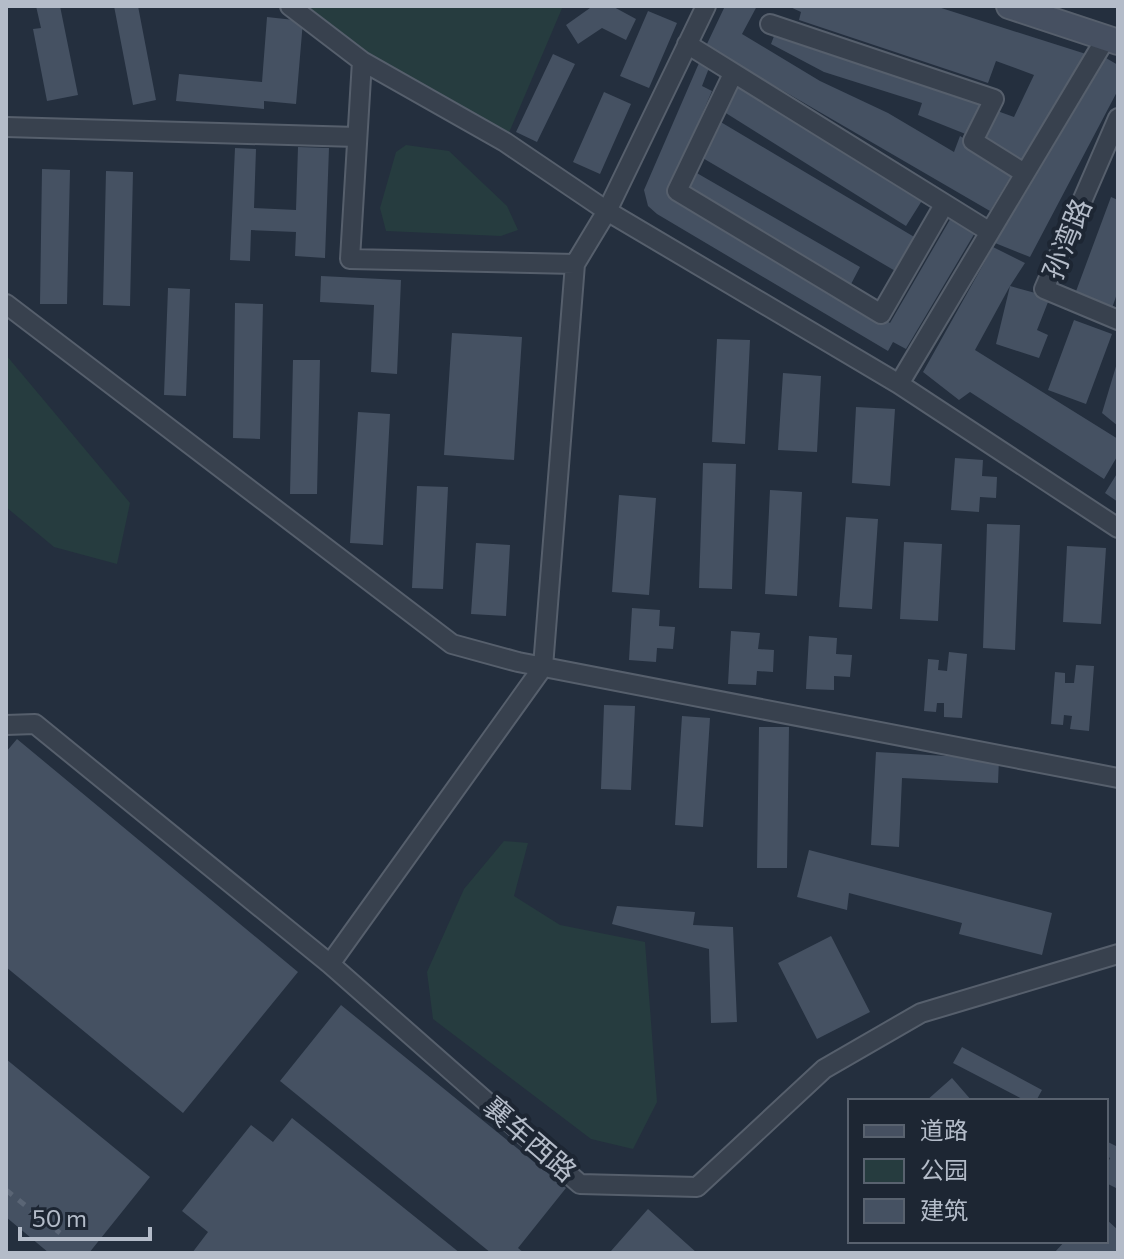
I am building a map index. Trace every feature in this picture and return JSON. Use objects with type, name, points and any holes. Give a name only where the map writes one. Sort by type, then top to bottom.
[{"type":"street","points":[[290,6],[362,61],[505,142],[607,211],[899,384],[1118,528]]},
{"type":"street","points":[[330,964],[543,667],[575,264],[607,211],[706,6]]},
{"type":"street","points":[[899,384],[1024,173],[1112,40],[1009,6]]},
{"type":"street","points":[[770,24],[994,99],[973,141],[1024,173]]},
{"type":"street","points":[[687,44],[990,232]]},
{"type":"street","points":[[362,61],[350,259],[575,264]]},
{"type":"street","points":[[733,74],[677,191],[881,314],[944,205]]},
{"type":"street","name":"孙湾路","points":[[1118,118],[1044,289],[1118,320]]},
{"type":"street","points":[[6,127],[357,137]]},
{"type":"street","points":[[6,304],[452,644],[543,667],[1118,778]]},
{"type":"street","name":"襄车西路","points":[[6,725],[35,724],[330,964],[580,1184],[697,1187],[824,1069],[921,1013],[1118,954]]},
{"type":"green space","points":[[290,6],[563,6],[505,142]]},
{"type":"green space","points":[[406,145],[449,151],[507,206],[518,230],[501,236],[386,231],[380,208],[396,152]]},
{"type":"green space","points":[[6,355],[130,503],[117,564],[54,547],[6,507]]},
{"type":"green space","points":[[504,841],[528,843],[514,896],[560,925],[645,942],[657,1102],[633,1149],[591,1139],[433,1019],[427,972],[464,889]]},
{"type":"building","points":[[36,6],[60,6],[78,95],[47,101],[33,29],[41,28]]},
{"type":"building","points":[[114,6],[138,6],[156,100],[133,105]]},
{"type":"building","points":[[590,6],[612,6],[636,19],[626,40],[602,28],[578,44],[566,25]]},
{"type":"building","points":[[725,6],[757,6],[742,34],[820,81],[888,113],[954,152],[960,136],[1014,171],[990,211],[706,46]]},
{"type":"building","points":[[788,6],[935,6],[1086,54],[1018,167],[973,137],[918,115],[922,103],[824,72],[771,44],[776,31],[1014,117],[1034,75],[996,61],[988,83],[799,20],[801,12]]},
{"type":"building","points":[[648,11],[677,23],[649,88],[620,76]]},
{"type":"building","points":[[267,17],[303,21],[296,104],[264,101],[264,109],[176,101],[179,74],[262,82]]},
{"type":"building","points":[[553,54],[575,64],[537,142],[516,132]]},
{"type":"building","points":[[1106,58],[1118,65],[1118,90],[1030,257],[995,243]]},
{"type":"building","points":[[699,63],[709,68],[702,86],[712,91],[669,191],[890,323],[952,216],[976,231],[906,349],[893,342],[888,351],[648,206],[644,190]]},
{"type":"building","points":[[738,83],[923,199],[906,226],[721,110]]},
{"type":"building","points":[[604,92],[631,104],[600,174],[573,162]]},
{"type":"building","points":[[719,121],[916,238],[897,272],[701,157]]},
{"type":"building","points":[[298,147],[329,148],[325,258],[295,256],[296,232],[251,230],[250,261],[230,260],[235,148],[256,149],[254,208],[296,210]]},
{"type":"building","points":[[42,169],[70,170],[67,304],[40,304]]},
{"type":"building","points":[[106,171],[133,172],[130,306],[103,305]]},
{"type":"building","points":[[695,172],[860,267],[850,286],[684,190]]},
{"type":"building","points":[[1111,197],[1118,200],[1118,291],[1112,308],[1075,294]]},
{"type":"building","points":[[993,247],[1025,263],[975,350],[1118,439],[1118,455],[1104,479],[970,392],[959,400],[923,372]]},
{"type":"building","points":[[321,276],[401,280],[397,374],[371,372],[374,305],[320,302]]},
{"type":"building","points":[[1010,286],[1050,297],[1037,330],[1048,335],[1039,358],[996,344]]},
{"type":"building","points":[[168,288],[190,289],[186,396],[164,395]]},
{"type":"building","points":[[235,303],[263,304],[260,439],[233,438]]},
{"type":"building","points":[[1074,320],[1112,334],[1086,404],[1048,390]]},
{"type":"building","points":[[452,333],[522,337],[514,460],[444,455]]},
{"type":"building","points":[[717,339],[750,340],[745,444],[712,442]]},
{"type":"building","points":[[293,360],[320,360],[317,494],[290,494]]},
{"type":"building","points":[[1118,363],[1118,426],[1102,413]]},
{"type":"building","points":[[783,373],[821,376],[817,452],[778,450]]},
{"type":"building","points":[[856,407],[895,409],[890,486],[852,483]]},
{"type":"building","points":[[358,412],[390,414],[383,545],[350,543]]},
{"type":"building","points":[[955,458],[983,460],[982,476],[997,477],[996,498],[980,497],[979,512],[951,510]]},
{"type":"building","points":[[703,463],[736,464],[732,589],[699,588]]},
{"type":"building","points":[[1118,472],[1118,502],[1105,493]]},
{"type":"building","points":[[417,486],[448,487],[443,589],[412,588]]},
{"type":"building","points":[[770,490],[802,492],[797,596],[765,594]]},
{"type":"building","points":[[619,495],[656,498],[649,595],[612,592]]},
{"type":"building","points":[[846,517],[878,519],[872,609],[839,607]]},
{"type":"building","points":[[987,524],[1020,525],[1015,650],[983,648]]},
{"type":"building","points":[[904,542],[942,544],[938,621],[900,619]]},
{"type":"building","points":[[476,543],[510,545],[506,616],[471,614]]},
{"type":"building","points":[[1067,546],[1106,548],[1101,624],[1063,622]]},
{"type":"building","points":[[632,608],[660,610],[659,626],[675,627],[673,649],[657,648],[656,662],[629,660]]},
{"type":"building","points":[[731,631],[760,633],[758,649],[774,650],[773,672],[757,671],[756,685],[728,684]]},
{"type":"building","points":[[809,636],[837,638],[836,654],[852,655],[850,677],[834,676],[834,690],[806,689]]},
{"type":"building","points":[[949,652],[967,654],[962,718],[944,717],[944,703],[937,703],[936,712],[924,711],[928,659],[939,660],[938,670],[947,671]]},
{"type":"building","points":[[1076,665],[1094,666],[1089,731],[1070,729],[1072,716],[1064,715],[1063,725],[1051,724],[1055,672],[1065,673],[1065,683],[1074,683]]},
{"type":"building","points":[[604,705],[635,706],[631,790],[601,789]]},
{"type":"building","points":[[682,716],[710,718],[703,827],[675,825]]},
{"type":"building","points":[[759,727],[789,727],[787,868],[757,868]]},
{"type":"building","points":[[17,739],[298,972],[183,1113],[6,967],[6,752]]},
{"type":"building","points":[[876,752],[999,759],[998,783],[902,778],[899,847],[871,845]]},
{"type":"building","points":[[809,850],[1052,913],[1042,955],[959,934],[962,923],[849,893],[847,910],[797,897]]},
{"type":"building","points":[[617,906],[695,912],[693,925],[733,927],[737,1022],[711,1023],[709,949],[612,924]]},
{"type":"building","points":[[831,936],[870,1012],[817,1039],[778,963]]},
{"type":"building","points":[[341,1005],[566,1188],[518,1248],[524,1253],[491,1253],[280,1081]]},
{"type":"building","points":[[962,1047],[1042,1090],[1037,1099],[1022,1099],[953,1063]]},
{"type":"building","points":[[6,1059],[150,1177],[89,1253],[49,1253],[6,1217]]},
{"type":"building","points":[[952,1078],[970,1099],[928,1099]]},
{"type":"building","points":[[292,1118],[460,1253],[192,1253],[208,1232],[182,1211],[251,1125],[273,1142]]},
{"type":"building","points":[[1108,1142],[1118,1147],[1118,1189],[1108,1184]]},
{"type":"building","points":[[648,1209],[697,1253],[613,1253],[611,1251]]},
{"type":"building","points":[[1108,1221],[1118,1230],[1118,1253],[1054,1253],[1063,1243],[1108,1243]]},
{"type":"railway","points":[[6,1190],[60,1233]]}]
